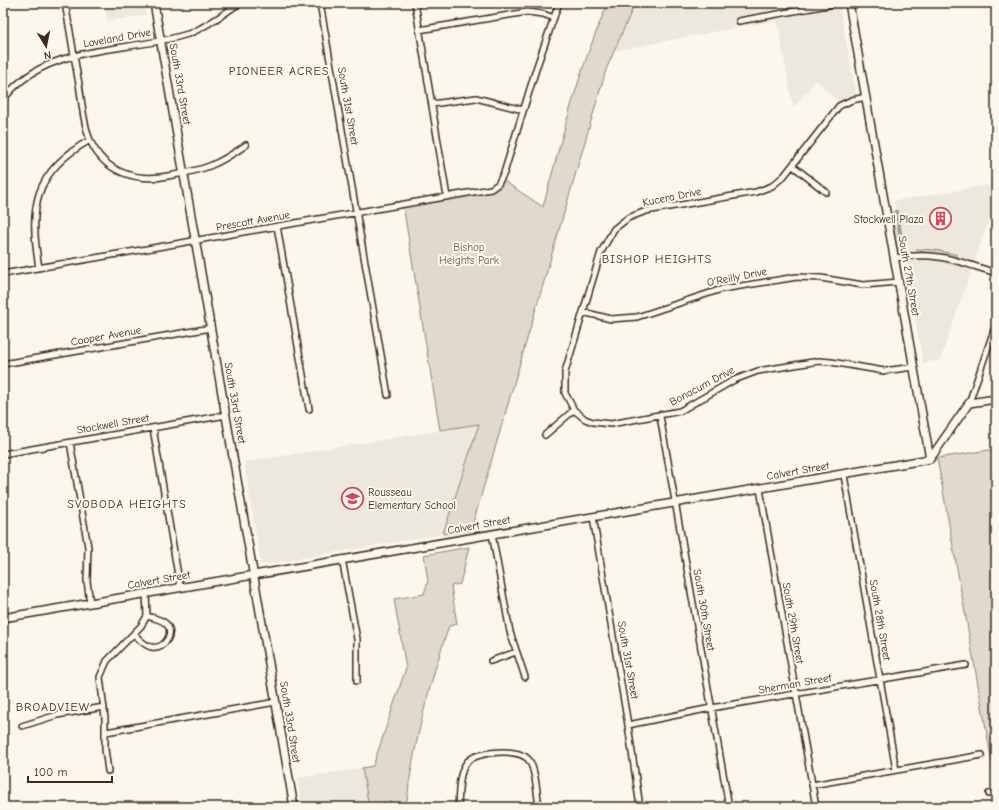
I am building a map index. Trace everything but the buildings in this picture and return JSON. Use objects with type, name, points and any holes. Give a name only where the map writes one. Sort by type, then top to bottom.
[{"type":"main road","name":"South 33rd Street","points":[[154,3],[294,807]]},
{"type":"main road","name":"South 27th Street","points":[[849,3],[930,459]]},
{"type":"main road","points":[[930,459],[969,403],[996,399]]},
{"type":"main road","points":[[926,433],[930,440],[934,441],[939,441],[946,435]]},
{"type":"main road","name":"Calvert Street","points":[[3,618],[930,459]]},
{"type":"street","points":[[65,3],[90,140],[104,161],[128,176],[155,178],[184,173],[215,165],[246,145]]},
{"type":"street","name":"Loveland Drive","points":[[3,100],[16,84],[34,70],[55,60],[161,40],[200,29],[240,3]]},
{"type":"street","name":"South 31st Street","points":[[320,3],[388,396]]},
{"type":"street","points":[[415,3],[447,198]]},
{"type":"street","points":[[432,104],[476,98],[523,110],[559,3]]},
{"type":"street","points":[[739,21],[839,3]]},
{"type":"street","points":[[419,30],[527,12],[543,14],[554,18]]},
{"type":"street","name":"Kucera Drive","points":[[574,410],[565,393],[564,379],[582,312],[604,244],[614,229],[628,218],[646,211],[764,190],[779,181],[793,166],[834,111],[845,102],[866,97]]},
{"type":"street","name":"Prescott Avenue","points":[[3,274],[447,198],[491,189],[501,179],[523,110]]},
{"type":"street","points":[[39,268],[33,226],[40,193],[57,165],[76,148],[90,140]]},
{"type":"street","points":[[793,166],[826,192]]},
{"type":"street","points":[[277,226],[309,410]]},
{"type":"street","points":[[895,258],[919,255],[938,256],[996,273]]},
{"type":"street","name":"O'Reilly Drive","points":[[582,312],[611,319],[637,317],[722,289],[797,277],[816,277],[864,285],[899,282]]},
{"type":"street","points":[[969,403],[996,324]]},
{"type":"street","name":"Cooper Avenue","points":[[3,364],[211,328]]},
{"type":"street","name":"Bonacum Drive","points":[[574,410],[585,419],[602,424],[611,424],[660,416],[680,411],[734,380],[758,371],[819,361],[884,371],[914,367]]},
{"type":"street","points":[[545,435],[574,410]]},
{"type":"street","name":"Stockwell Street","points":[[3,454],[226,415]]},
{"type":"street","name":"South 30th Street","points":[[660,416],[728,807]]},
{"type":"street","points":[[153,428],[180,587]]},
{"type":"street","points":[[70,442],[88,547],[87,580],[90,603]]},
{"type":"street","name":"South 28th Street","points":[[844,474],[896,770]]},
{"type":"street","name":"South 29th Street","points":[[760,489],[816,807]]},
{"type":"street","name":"South 31st Street","points":[[593,517],[628,725],[640,807]]},
{"type":"street","points":[[492,534],[506,618],[525,677]]},
{"type":"street","points":[[342,559],[357,639],[357,681]]},
{"type":"street","points":[[108,771],[105,749],[106,732],[104,707],[100,684],[101,672],[107,661],[134,634],[147,616],[146,593]]},
{"type":"street","points":[[134,634],[150,647],[159,647],[166,642],[170,634],[168,626],[164,622],[147,616]]},
{"type":"street","points":[[491,661],[516,652]]},
{"type":"street","name":"Sherman Street","points":[[628,725],[711,708],[966,665]]},
{"type":"street","points":[[106,732],[276,702]]},
{"type":"street","points":[[22,726],[58,715],[104,707]]},
{"type":"street","points":[[458,807],[461,777],[468,762],[478,756],[508,751],[522,755],[528,759],[532,765],[539,807]]},
{"type":"street","points":[[812,784],[982,755]]},
{"type":"street","points":[[988,794],[996,793]]},
{"type":"shaded area","points":[[104,3],[144,3],[146,15],[108,21]]},
{"type":"shaded area","points":[[635,3],[839,3],[857,99],[842,105],[816,80],[793,108],[777,20],[614,51]]},
{"type":"shaded area","points":[[996,184],[996,200],[940,360],[923,363],[894,201]]},
{"type":"shaded area","name":"Rousseau Elementary School","points":[[480,424],[443,534],[261,565],[244,462]]},
{"type":"shaded area","points":[[362,768],[369,807],[302,805],[297,778]]},
{"type":"green space","name":"Bishop Heights Park","points":[[608,3],[635,3],[606,70],[471,530],[443,534],[479,424],[440,430],[403,205],[485,191],[501,179],[543,207],[564,129],[580,78],[588,53]]},
{"type":"green space","points":[[895,210],[902,250],[899,251],[896,246],[891,215]]},
{"type":"green space","points":[[896,210],[898,211],[904,250],[903,250]]},
{"type":"green space","points":[[916,249],[935,250],[958,255],[955,257],[923,252]]},
{"type":"green space","points":[[996,449],[996,784],[937,458]]},
{"type":"green space","points":[[469,547],[460,584],[451,586],[457,624],[449,626],[428,693],[417,738],[406,807],[369,807],[362,768],[373,766],[406,668],[394,599],[424,594],[428,581],[424,555]]},
{"type":"place","name":"Stockwell Plaza","points":[[940,219]]},
{"type":"place","name":"Rousseau Elementary School","points":[[353,498]]},
{"type":"district","name":"PIONEER ACRES","points":[[279,71]]},
{"type":"district","name":"BISHOP HEIGHTS","points":[[657,259]]},
{"type":"district","name":"SVOBODA HEIGHTS","points":[[127,504]]},
{"type":"district","name":"BROADVIEW","points":[[53,707]]}]
